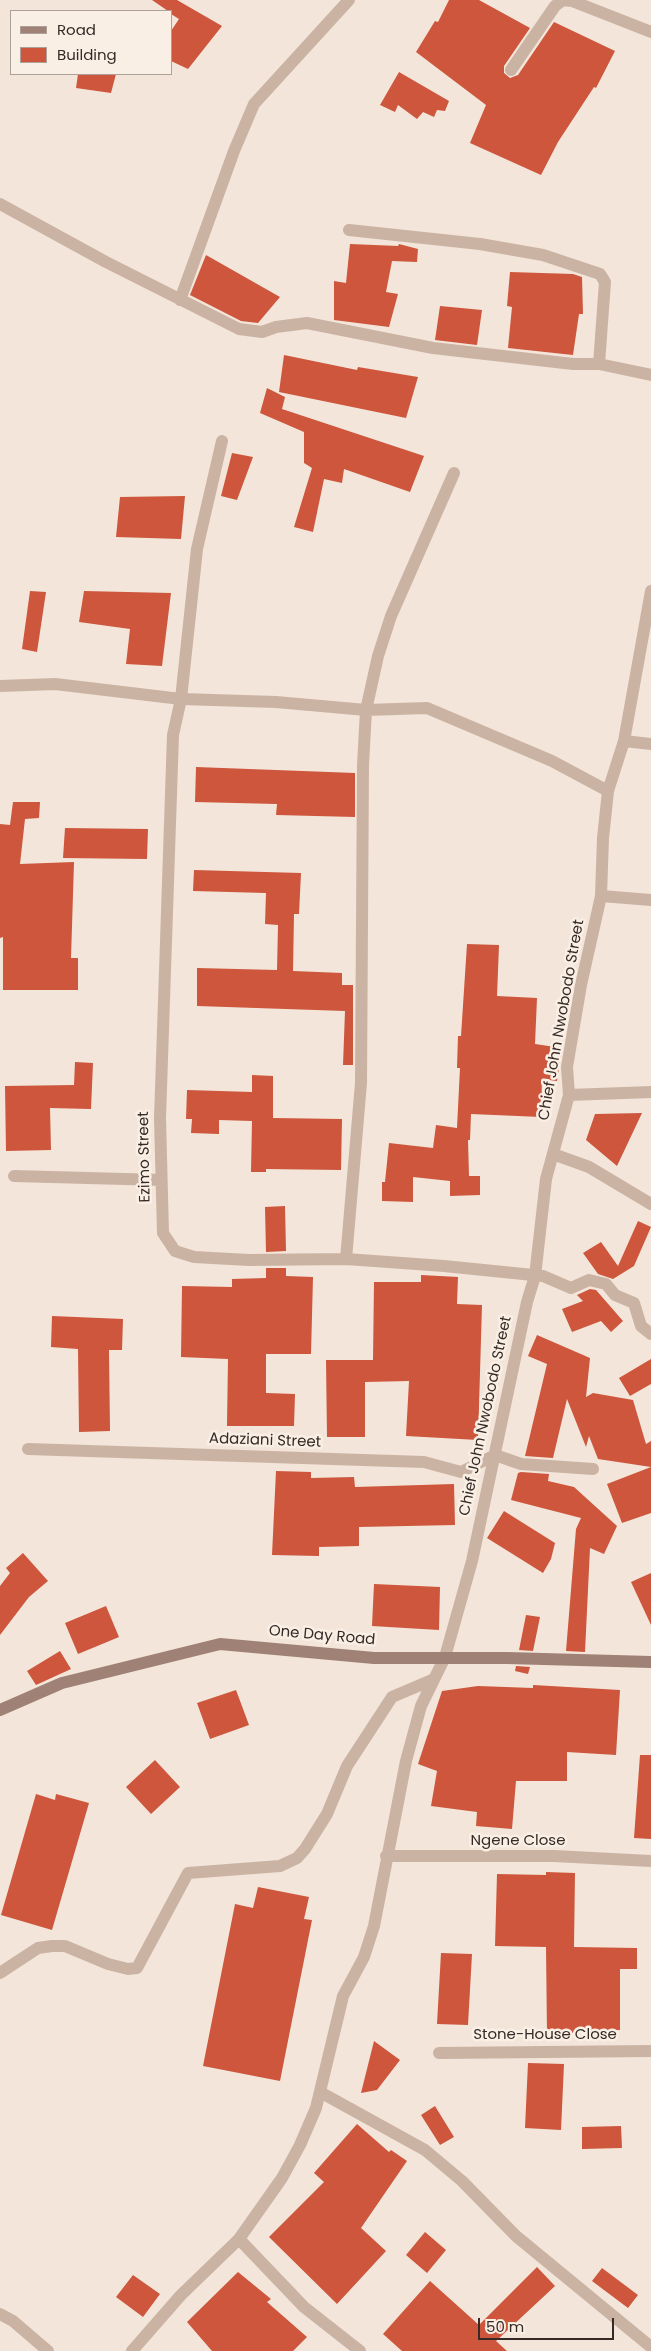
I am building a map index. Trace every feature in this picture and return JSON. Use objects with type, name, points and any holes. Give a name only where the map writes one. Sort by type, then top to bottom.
[{"type":"main road","name":"One Day Road","points":[[0,1710],[62,1683],[220,1644],[374,1658],[445,1657],[651,1662]]},
{"type":"street","points":[[180,300],[234,151],[254,104],[349,0]]},
{"type":"street","points":[[511,70],[555,6],[563,0],[572,1],[651,32]]},
{"type":"street","points":[[0,204],[180,300],[239,329],[253,332],[307,323],[432,348],[573,364],[599,364],[651,376]]},
{"type":"street","points":[[348,230],[489,246],[543,256],[600,274],[605,282],[599,364]]},
{"type":"street","name":"Ezimo Street","points":[[222,441],[198,549],[181,699],[173,734],[160,1118],[163,1233],[175,1251],[194,1257],[249,1260],[346,1260],[444,1266],[543,1276],[571,1288],[589,1280],[606,1284],[615,1295],[634,1303],[641,1326],[651,1334]]},
{"type":"street","points":[[346,1260],[361,1083],[363,765],[366,710],[378,656],[391,616],[454,473]]},
{"type":"street","name":"Chief John Nwobodo Street","points":[[132,2351],[181,2295],[238,2239],[271,2195],[300,2145],[320,2092],[343,1996],[364,1958],[374,1926],[386,1856],[411,1743],[421,1706],[432,1680],[445,1657],[472,1561],[527,1302],[535,1276],[546,1179],[569,1094],[567,1067],[601,896],[603,838],[608,791],[624,742],[651,591]]},
{"type":"street","points":[[0,686],[55,684],[181,699],[276,702],[366,710],[427,708],[552,761],[608,791]]},
{"type":"street","points":[[624,742],[651,744]]},
{"type":"street","points":[[601,896],[651,900]]},
{"type":"street","points":[[569,1094],[651,1092]]},
{"type":"street","points":[[553,1154],[589,1167],[651,1204]]},
{"type":"street","points":[[14,1176],[161,1180]]},
{"type":"street","name":"Adaziani Street","points":[[28,1450],[424,1462],[461,1472],[495,1455]]},
{"type":"street","points":[[495,1455],[521,1464],[593,1469]]},
{"type":"street","points":[[0,1973],[38,1948],[52,1946],[65,1946],[108,1964],[128,1969],[137,1968],[188,1873],[280,1866],[297,1858],[305,1849],[327,1814],[347,1766],[392,1697],[432,1680]]},
{"type":"street","name":"Ngene Close","points":[[386,1856],[554,1856],[651,1861]]},
{"type":"street","name":"Stone-House Close","points":[[439,2053],[651,2051]]},
{"type":"street","points":[[320,2092],[425,2150],[462,2181],[516,2236],[651,2347]]},
{"type":"street","points":[[238,2239],[304,2307],[360,2351]]},
{"type":"street","points":[[0,2314],[13,2321],[48,2351]]},
{"type":"building","points":[[152,0],[177,0],[222,26],[188,69],[172,61],[172,30],[179,19],[172,15],[172,10],[167,10]]},
{"type":"building","points":[[449,0],[479,0],[530,28],[504,66],[504,73],[510,78],[518,75],[554,22],[615,51],[596,88],[594,87],[558,142],[541,175],[470,143],[486,105],[416,52],[435,21],[438,22]]},
{"type":"building","points":[[399,72],[449,101],[445,111],[437,110],[434,117],[423,112],[417,119],[398,105],[395,112],[380,105]]},
{"type":"building","points":[[78,75],[116,75],[111,93],[76,88]]},
{"type":"building","points":[[350,244],[398,246],[399,244],[418,249],[417,262],[392,261],[386,292],[398,294],[389,327],[334,320],[334,281],[346,283]]},
{"type":"building","points":[[206,255],[280,297],[258,323],[241,321],[190,295]]},
{"type":"building","points":[[510,272],[573,274],[582,277],[583,314],[579,314],[573,355],[508,348],[512,307],[507,306]]},
{"type":"building","points":[[440,306],[482,310],[477,345],[435,340]]},
{"type":"building","points":[[284,355],[357,370],[358,367],[418,377],[406,418],[279,392]]},
{"type":"building","points":[[267,388],[285,397],[282,409],[424,456],[410,492],[344,469],[342,483],[324,479],[313,532],[294,527],[312,468],[304,463],[304,432],[260,413]]},
{"type":"building","points":[[232,453],[253,457],[237,500],[221,496]]},
{"type":"building","points":[[185,496],[181,539],[116,537],[120,497]]},
{"type":"building","points":[[30,591],[46,592],[37,652],[22,649]]},
{"type":"building","points":[[84,591],[171,593],[162,666],[126,664],[130,629],[79,622]]},
{"type":"building","points":[[196,767],[355,773],[355,817],[276,815],[277,804],[195,802]]},
{"type":"building","points":[[13,802],[40,802],[39,818],[25,819],[20,864],[74,862],[71,958],[78,958],[78,990],[3,990],[3,937],[0,938],[0,824],[10,825]]},
{"type":"building","points":[[65,828],[148,829],[147,859],[63,858]]},
{"type":"building","points":[[194,870],[301,873],[299,914],[294,914],[293,971],[342,973],[342,985],[353,985],[353,1065],[343,1065],[345,1011],[197,1006],[197,968],[277,970],[278,925],[265,924],[266,893],[193,891]]},
{"type":"building","points":[[467,944],[499,945],[497,996],[537,998],[535,1044],[562,1048],[557,1081],[542,1079],[541,1117],[471,1114],[470,1140],[468,1140],[469,1176],[480,1176],[480,1195],[450,1196],[450,1181],[413,1177],[413,1202],[382,1201],[382,1182],[385,1182],[389,1143],[433,1148],[436,1125],[457,1128],[460,1068],[457,1068],[458,1036],[461,1036]]},
{"type":"building","points":[[75,1062],[93,1063],[91,1109],[50,1108],[51,1150],[6,1151],[5,1086],[74,1085]]},
{"type":"building","points":[[252,1075],[273,1076],[273,1118],[342,1119],[341,1170],[266,1169],[266,1172],[251,1172],[252,1121],[219,1120],[219,1134],[191,1133],[192,1119],[186,1119],[187,1090],[252,1092]]},
{"type":"building","points":[[642,1113],[617,1166],[586,1140],[595,1114]]},
{"type":"building","points":[[285,1206],[286,1251],[266,1252],[265,1207]]},
{"type":"building","points":[[638,1221],[651,1227],[634,1266],[613,1279],[598,1274],[583,1253],[601,1242],[618,1266]]},
{"type":"building","points":[[266,1268],[286,1268],[286,1276],[313,1277],[311,1354],[266,1354],[266,1393],[295,1394],[294,1426],[227,1426],[228,1359],[181,1357],[182,1286],[232,1287],[232,1279],[266,1278]]},
{"type":"building","points":[[421,1275],[458,1277],[457,1304],[482,1305],[478,1440],[406,1436],[409,1381],[365,1382],[365,1437],[327,1437],[326,1360],[373,1360],[374,1282],[421,1282]]},
{"type":"building","points":[[590,1289],[596,1290],[623,1321],[611,1332],[601,1321],[572,1332],[562,1309],[583,1301],[577,1295]]},
{"type":"building","points":[[52,1316],[123,1319],[122,1350],[109,1350],[110,1431],[79,1432],[78,1349],[51,1347]]},
{"type":"building","points":[[537,1335],[590,1358],[586,1397],[593,1393],[633,1400],[646,1444],[651,1441],[651,1467],[598,1459],[589,1436],[586,1447],[567,1399],[553,1458],[525,1456],[547,1364],[528,1356]]},
{"type":"building","points":[[651,1359],[651,1384],[630,1396],[619,1378]]},
{"type":"building","points":[[651,1467],[651,1513],[622,1523],[607,1484]]},
{"type":"building","points":[[276,1471],[311,1472],[311,1478],[354,1477],[355,1487],[454,1484],[455,1525],[359,1527],[359,1546],[319,1547],[319,1556],[272,1555]]},
{"type":"building","points":[[518,1473],[549,1474],[548,1481],[574,1487],[617,1526],[604,1554],[590,1548],[585,1652],[566,1651],[576,1529],[581,1518],[511,1500]]},
{"type":"building","points":[[504,1511],[555,1543],[551,1559],[543,1573],[487,1538]]},
{"type":"building","points":[[23,1553],[48,1581],[29,1597],[0,1635],[0,1586],[10,1573],[6,1568]]},
{"type":"building","points":[[651,1573],[651,1625],[631,1582]]},
{"type":"building","points":[[374,1584],[440,1587],[439,1630],[372,1626]]},
{"type":"building","points":[[106,1606],[119,1637],[78,1654],[65,1623]]},
{"type":"building","points":[[526,1615],[540,1617],[533,1651],[519,1650]]},
{"type":"building","points":[[60,1651],[71,1669],[36,1685],[27,1671]]},
{"type":"building","points":[[516,1666],[530,1667],[528,1674],[515,1671]]},
{"type":"building","points":[[533,1685],[620,1690],[616,1755],[567,1752],[567,1781],[516,1781],[512,1829],[476,1826],[477,1812],[431,1806],[437,1771],[418,1764],[442,1691],[478,1686],[533,1688]]},
{"type":"building","points":[[236,1690],[249,1725],[210,1739],[197,1703]]},
{"type":"building","points":[[640,1755],[651,1755],[651,1839],[634,1838]]},
{"type":"building","points":[[155,1760],[180,1787],[151,1814],[126,1787]]},
{"type":"building","points":[[36,1794],[55,1800],[56,1794],[89,1803],[52,1930],[1,1915]]},
{"type":"building","points":[[546,1872],[575,1873],[574,1947],[637,1948],[637,1969],[620,1969],[620,2030],[576,2030],[576,2033],[547,2034],[546,1947],[495,1946],[497,1874],[546,1875]]},
{"type":"building","points":[[258,1887],[309,1897],[304,1919],[312,1920],[280,2081],[203,2066],[235,1904],[253,1908]]},
{"type":"building","points":[[441,1953],[472,1954],[468,2025],[437,2024]]},
{"type":"building","points":[[374,2041],[400,2060],[377,2090],[361,2093]]},
{"type":"building","points":[[528,2063],[564,2064],[561,2130],[525,2128]]},
{"type":"building","points":[[435,2106],[454,2137],[440,2145],[421,2115]]},
{"type":"building","points":[[357,2124],[389,2152],[391,2150],[407,2161],[361,2228],[386,2251],[337,2304],[269,2237],[324,2182],[314,2173]]},
{"type":"building","points":[[621,2126],[622,2148],[582,2149],[582,2127]]},
{"type":"building","points":[[425,2232],[446,2250],[427,2273],[406,2255]]},
{"type":"building","points":[[537,2267],[555,2286],[496,2341],[507,2351],[402,2351],[383,2334],[430,2281],[479,2325]]},
{"type":"building","points":[[602,2268],[638,2295],[628,2308],[592,2281]]},
{"type":"building","points":[[238,2272],[271,2299],[267,2302],[307,2337],[293,2351],[212,2351],[187,2322]]},
{"type":"building","points":[[133,2275],[160,2294],[143,2317],[116,2297]]}]
